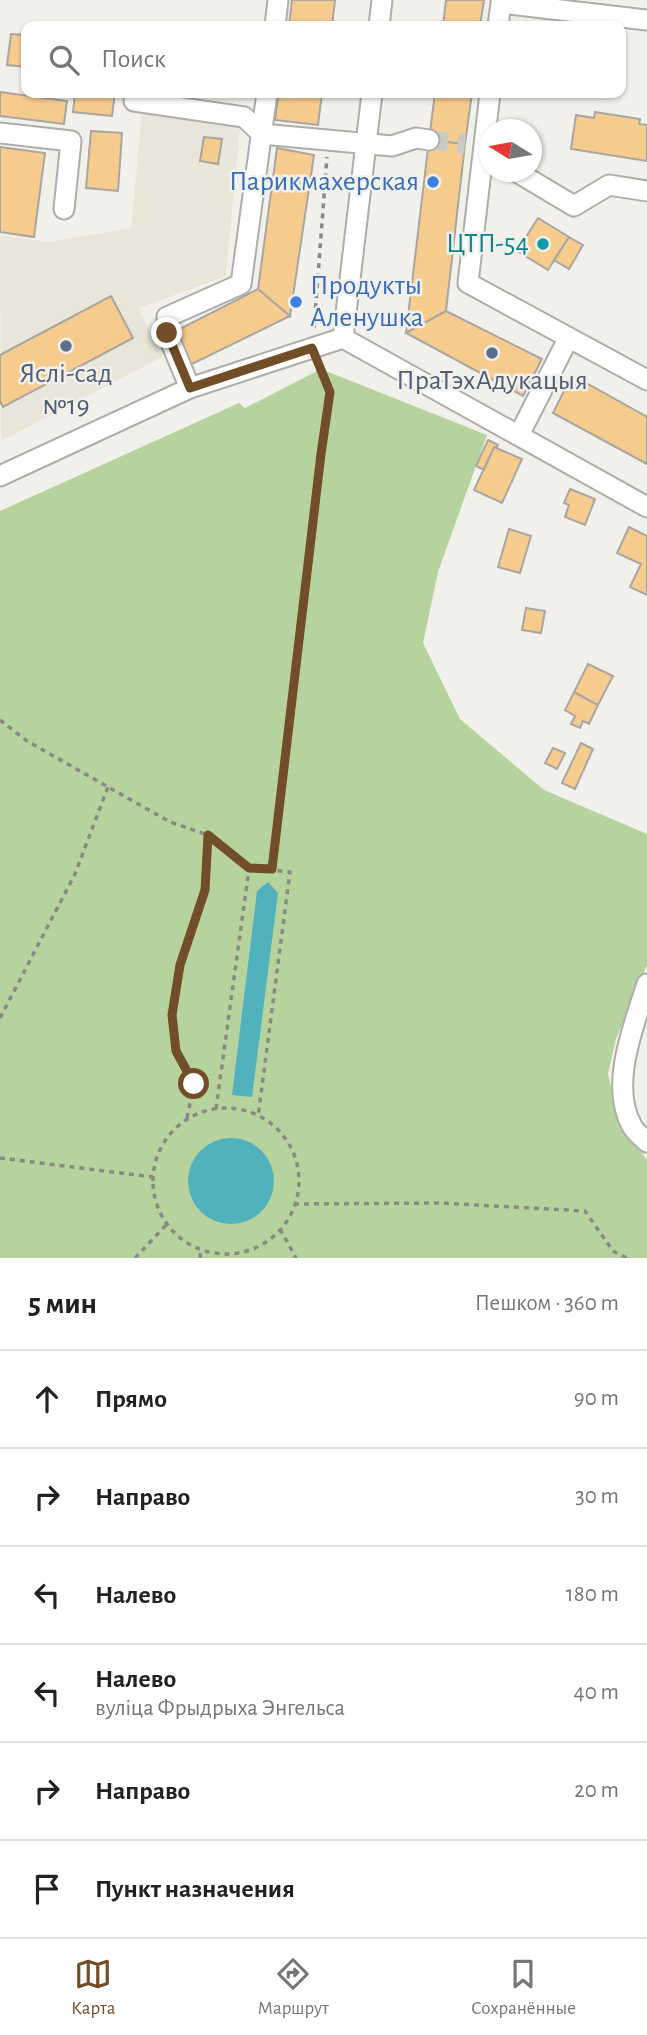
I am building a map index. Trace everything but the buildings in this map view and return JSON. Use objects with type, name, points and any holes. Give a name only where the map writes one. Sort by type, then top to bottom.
[{"type":"street","points":[[276,21],[278,0]]},
{"type":"street","points":[[380,21],[382,0]]},
{"type":"street","points":[[499,21],[501,3],[647,20]]},
{"type":"street","points":[[190,388],[167,333],[167,317],[241,285],[266,98]]},
{"type":"street","points":[[343,338],[371,98]]},
{"type":"street","points":[[484,119],[488,98]]},
{"type":"street","points":[[134,101],[244,117],[262,134],[392,146],[416,138],[429,140]]},
{"type":"street","points":[[0,133],[71,141],[64,209]]},
{"type":"street","points":[[479,150],[468,283],[647,380]]},
{"type":"street","points":[[534,182],[574,206],[609,185],[647,191]]},
{"type":"street","points":[[0,475],[190,388],[343,338],[647,507]]},
{"type":"street","points":[[519,435],[568,338]]},
{"type":"street","points":[[646,984],[628,1046],[621,1089],[632,1127],[647,1142]]},
{"type":"path","points":[[272,869],[330,392],[312,348],[328,141]]},
{"type":"path","points":[[0,720],[27,741],[170,822],[208,835],[249,868],[290,872],[258,1117]]},
{"type":"path","points":[[0,1018],[75,874],[108,787]]},
{"type":"path","points":[[187,1120],[194,1084],[176,1051],[172,1015],[180,965],[205,890],[208,835]]},
{"type":"path","points":[[216,1109],[249,868]]},
{"type":"path","points":[[237,1107],[275,1125],[289,1142],[297,1162],[300,1184],[290,1218],[280,1229],[262,1246],[233,1256],[219,1256],[181,1241],[157,1210],[152,1194],[156,1154],[168,1133],[200,1111],[216,1109],[237,1107]]},
{"type":"path","points":[[0,1158],[153,1177]]},
{"type":"path","points":[[294,1204],[440,1203],[585,1211],[613,1251],[627,1258]]},
{"type":"path","points":[[135,1258],[167,1224]]},
{"type":"path","points":[[280,1229],[296,1258]]},
{"type":"path","points":[[200,1258],[201,1249]]},
{"type":"shaded area","points":[[142,114],[240,127],[226,276],[139,308],[162,357],[1,441],[0,235],[49,242],[131,228]]},
{"type":"green space","points":[[321,369],[487,435],[438,572],[423,643],[460,719],[544,790],[647,834],[647,965],[616,1039],[608,1074],[619,1122],[647,1160],[647,1258],[0,1258],[0,511],[239,403],[245,408]]},
{"type":"water","points":[[268,882],[278,893],[252,1097],[232,1095],[257,891]]},
{"type":"water","points":[[231,1138],[255,1145],[267,1157],[274,1181],[267,1205],[255,1217],[231,1224],[207,1217],[195,1205],[188,1181],[195,1157],[207,1145]]},
{"type":"tunnel","points":[[429,140],[465,144]]},
{"type":"place","name":"Парикмахерская","points":[[433,182]]},
{"type":"place","name":"ЦТП-54","points":[[543,244]]},
{"type":"place","name":"Продукты Аленушка","points":[[296,302]]},
{"type":"place","name":"Яслі-сад №19","points":[[66,346]]},
{"type":"place","name":"ПраТэхАдукацыя","points":[[492,353]]},
{"type":"route","points":[[167,333],[190,388],[312,348],[330,392],[272,869],[249,868],[208,835],[205,890],[180,965],[172,1015],[176,1051],[194,1084]]}]
